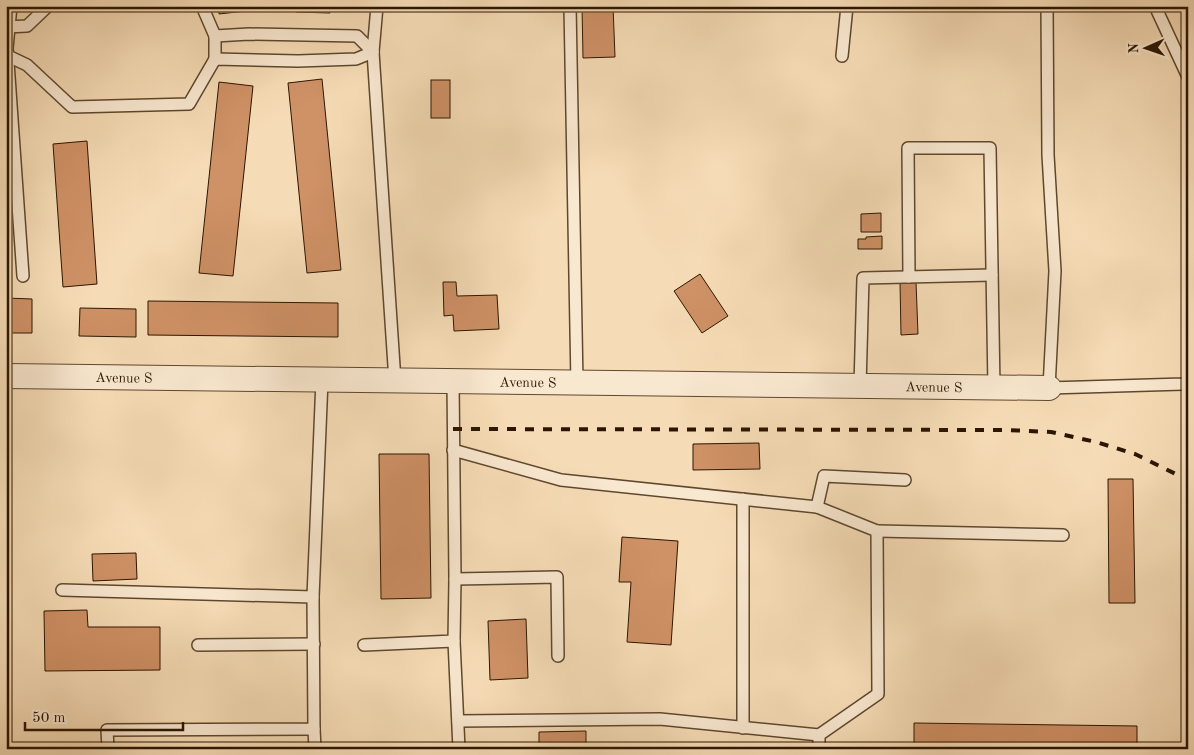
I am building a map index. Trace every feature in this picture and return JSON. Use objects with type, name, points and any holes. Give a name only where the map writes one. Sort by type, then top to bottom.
[{"type":"street","name":"Avenue S","points":[[6,376],[1050,388]]},
{"type":"lane","points":[[11,6],[7,55],[23,276]]},
{"type":"lane","points":[[8,27],[27,26],[48,6]]},
{"type":"lane","points":[[7,55],[27,65],[72,107],[189,104],[215,59],[215,36],[202,6]]},
{"type":"lane","points":[[377,6],[373,52],[395,381]]},
{"type":"lane","points":[[570,6],[577,383]]},
{"type":"lane","points":[[842,56],[847,6]]},
{"type":"lane","points":[[1047,6],[1048,155],[1056,271],[1050,388],[1183,384],[1188,382]]},
{"type":"lane","points":[[1155,6],[1188,77]]},
{"type":"lane","points":[[215,36],[250,34],[357,36],[373,52]]},
{"type":"lane","points":[[215,59],[298,61],[356,59],[373,52]]},
{"type":"lane","points":[[910,277],[908,148],[990,148],[994,388]]},
{"type":"lane","points":[[860,386],[862,278],[992,275]]},
{"type":"lane","points":[[314,749],[313,597],[322,380]]},
{"type":"lane","points":[[453,382],[454,641],[459,749]]},
{"type":"lane","points":[[453,450],[561,480],[817,507],[877,531],[1063,535]]},
{"type":"lane","points":[[817,507],[824,476],[905,480]]},
{"type":"lane","points":[[742,728],[743,500]]},
{"type":"lane","points":[[458,721],[660,719],[819,736],[878,694],[877,531]]},
{"type":"lane","points":[[455,579],[557,576],[558,656]]},
{"type":"lane","points":[[62,590],[313,597]]},
{"type":"lane","points":[[364,644],[454,641]]},
{"type":"lane","points":[[198,645],[314,644]]},
{"type":"lane","points":[[108,749],[108,730],[314,729]]},
{"type":"lane","points":[[819,736],[819,749]]},
{"type":"building","points":[[219,6],[253,6],[254,10],[219,14]]},
{"type":"building","points":[[296,6],[330,6],[330,13],[296,12]]},
{"type":"building","points":[[582,6],[613,6],[615,57],[583,58]]},
{"type":"building","points":[[322,79],[341,270],[307,273],[288,83]]},
{"type":"building","points":[[431,80],[450,80],[450,118],[431,118]]},
{"type":"building","points":[[219,82],[253,86],[233,276],[199,273]]},
{"type":"building","points":[[87,141],[97,284],[63,287],[53,144]]},
{"type":"building","points":[[881,213],[881,232],[861,232],[861,214]]},
{"type":"building","points":[[882,236],[882,249],[858,249],[858,239]]},
{"type":"building","points":[[700,274],[728,316],[702,333],[674,291]]},
{"type":"building","points":[[443,282],[456,282],[457,296],[497,295],[499,329],[454,331],[453,315],[444,316]]},
{"type":"building","points":[[900,282],[916,282],[918,334],[901,335]]},
{"type":"building","points":[[6,298],[32,299],[32,333],[6,333]]},
{"type":"building","points":[[148,301],[338,303],[338,337],[148,335]]},
{"type":"building","points":[[80,308],[136,309],[136,337],[79,336]]},
{"type":"building","points":[[759,443],[760,469],[693,470],[693,444]]},
{"type":"building","points":[[379,454],[429,454],[431,598],[381,599]]},
{"type":"building","points":[[1108,479],[1133,479],[1135,603],[1109,603]]},
{"type":"building","points":[[622,537],[678,541],[671,645],[627,642],[631,582],[619,582]]},
{"type":"building","points":[[136,553],[137,579],[93,581],[92,554]]},
{"type":"building","points":[[87,610],[88,627],[160,627],[160,670],[45,671],[44,611]]},
{"type":"building","points":[[526,619],[528,678],[490,680],[488,621]]},
{"type":"building","points":[[914,723],[1137,726],[1137,749],[914,749]]},
{"type":"building","points":[[586,731],[586,749],[539,749],[539,732]]},
{"type":"railway","points":[[453,429],[1006,430],[1051,432],[1096,442],[1135,454],[1188,480]]}]
